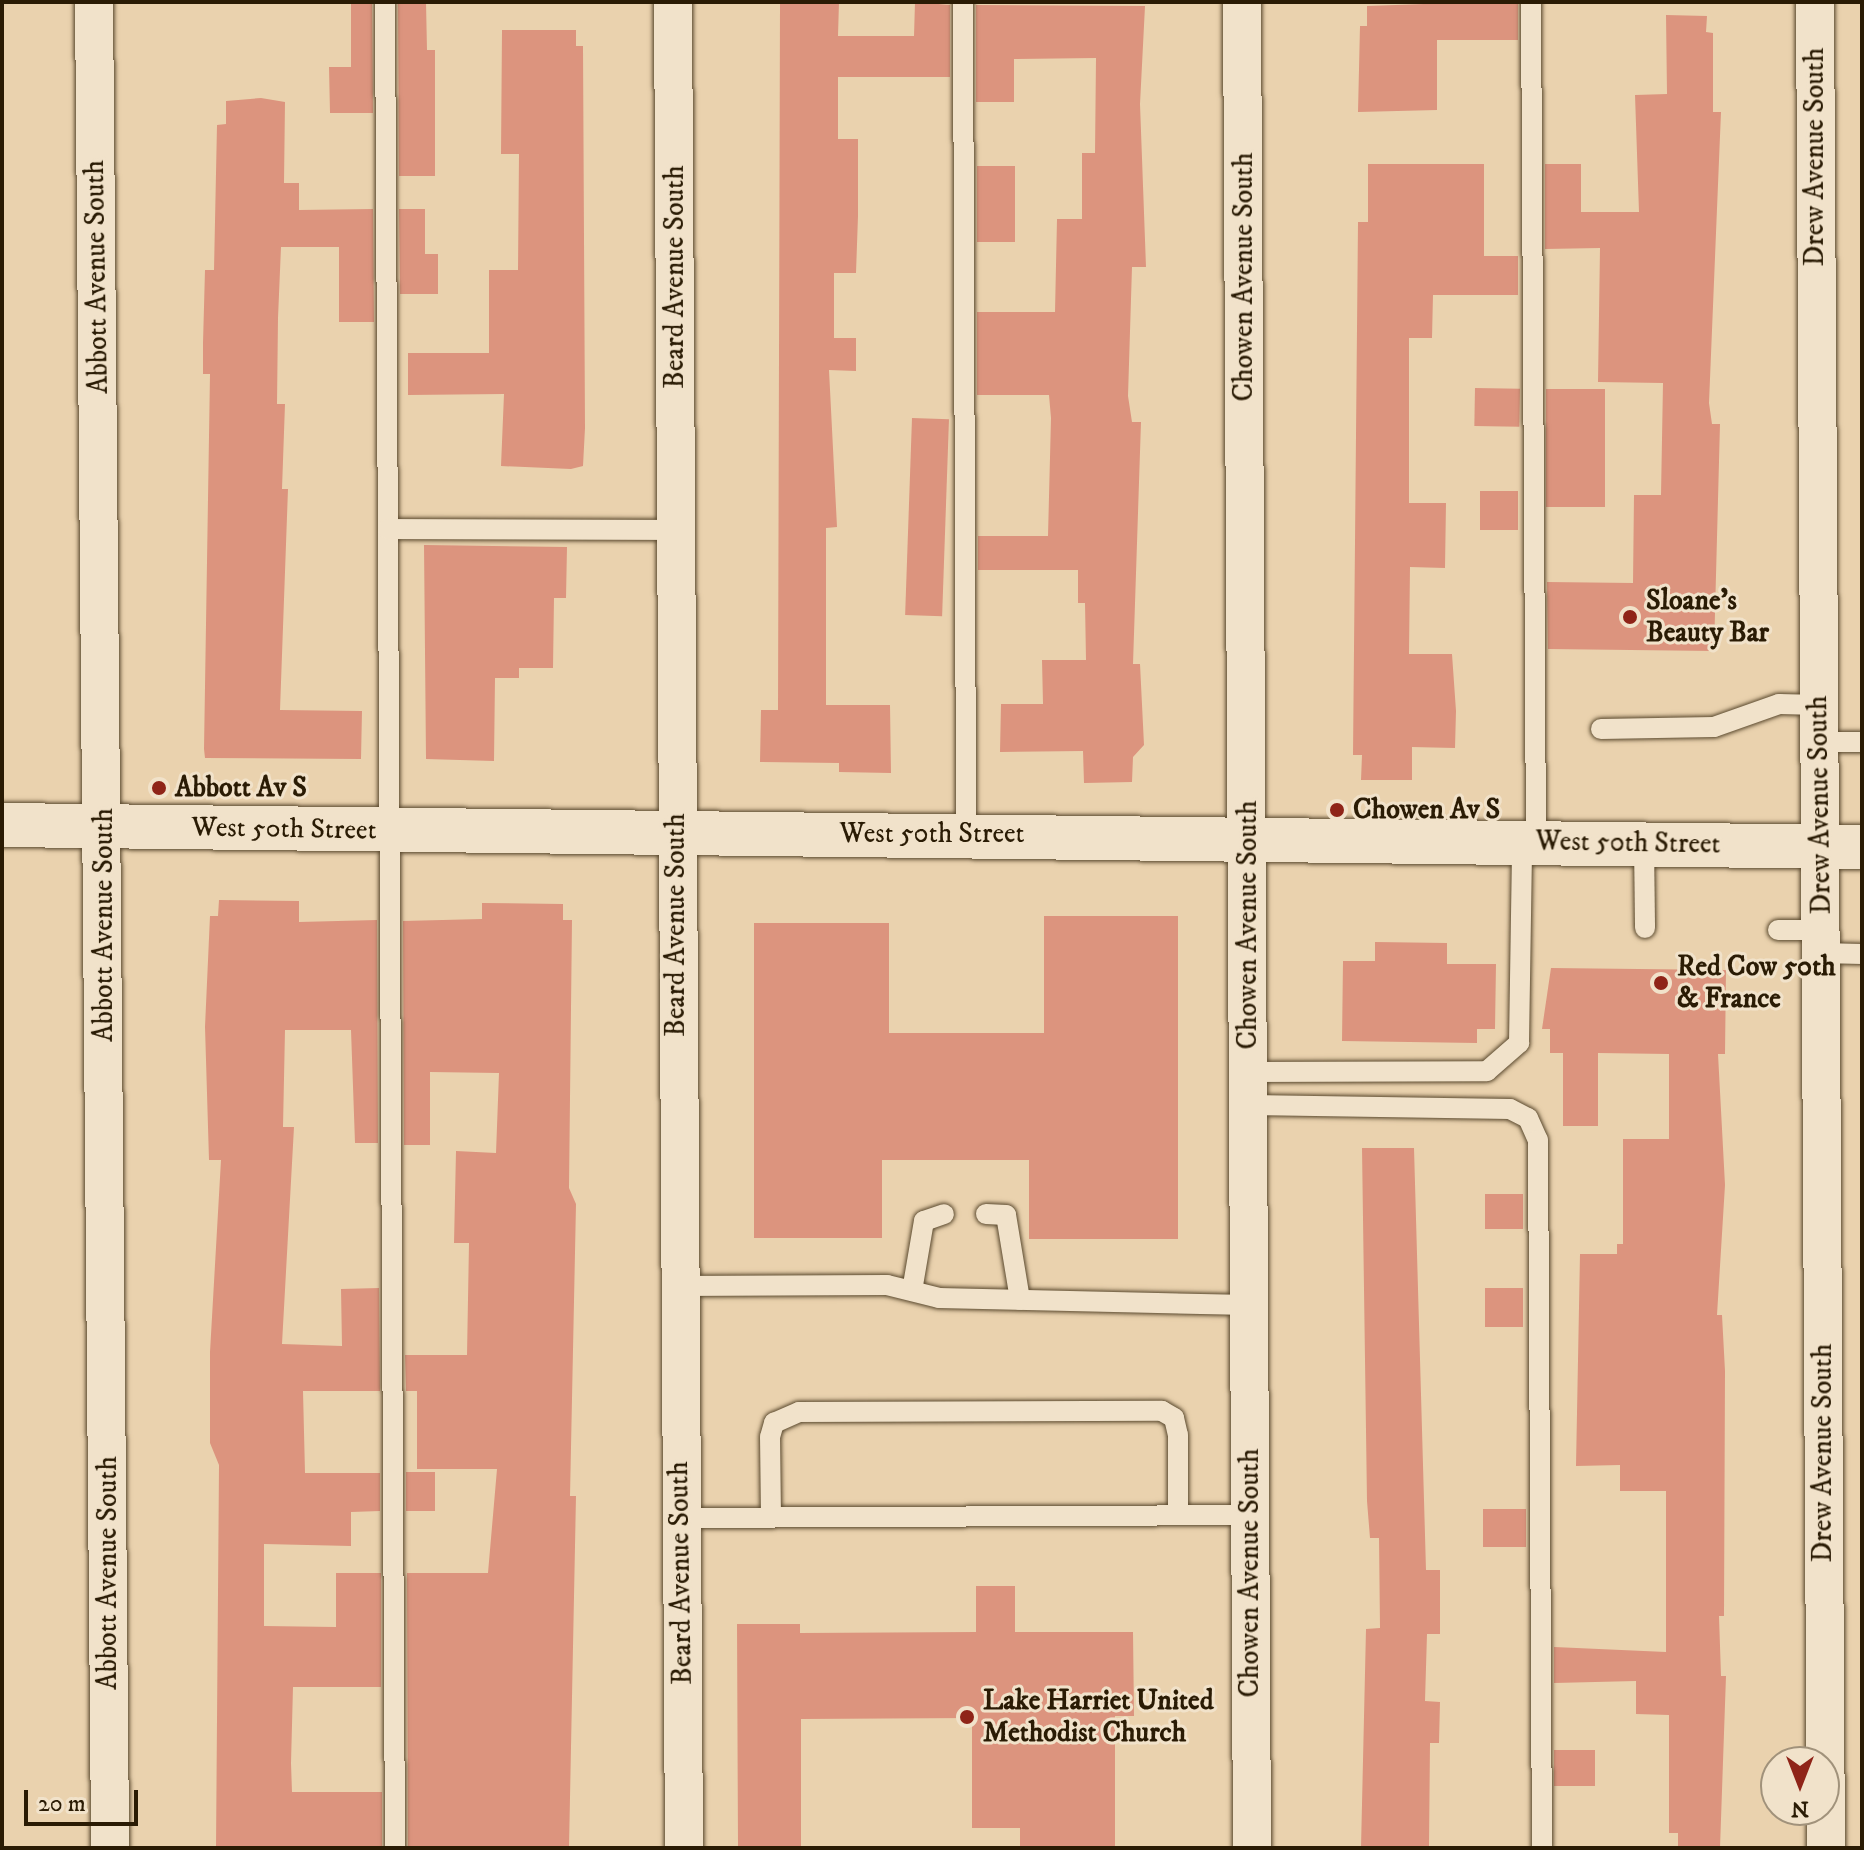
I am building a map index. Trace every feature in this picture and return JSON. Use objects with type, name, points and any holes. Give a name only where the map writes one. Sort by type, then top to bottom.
[{"type":"main road","name":"West 50th Street","points":[[2,825],[676,834],[966,833],[1841,846]]},
{"type":"street","name":"Abbott Avenue South","points":[[94,2],[110,1848]]},
{"type":"street","name":"Beard Avenue South","points":[[673,2],[678,1286],[684,1848]]},
{"type":"street","name":"Chowen Avenue South","points":[[1242,2],[1252,1848]]},
{"type":"street","name":"Drew Avenue South","points":[[1815,2],[1819,724],[1841,846],[1821,942],[1826,1848]]},
{"type":"lane","points":[[385,2],[395,1848]]},
{"type":"lane","points":[[963,2],[966,833]]},
{"type":"lane","points":[[1249,1088],[1487,1071],[1519,1043],[1529,841],[1531,2]]},
{"type":"lane","points":[[388,529],[676,530]]},
{"type":"lane","points":[[1601,729],[1714,727],[1779,704],[1862,742]]},
{"type":"lane","points":[[1644,843],[1645,928]]},
{"type":"lane","points":[[1778,930],[1862,954]]},
{"type":"lane","points":[[1249,1088],[1510,1109],[1528,1118],[1538,1140],[1542,1848]]},
{"type":"lane","points":[[912,1291],[924,1221],[944,1214]]},
{"type":"lane","points":[[986,1214],[1006,1215],[1020,1300]]},
{"type":"lane","points":[[678,1286],[887,1285],[912,1291],[1020,1300],[1249,1305]]},
{"type":"lane","points":[[771,1517],[774,1423],[785,1415],[815,1412],[1162,1411],[1174,1418],[1178,1435],[1178,1514]]},
{"type":"lane","points":[[680,1518],[1250,1515]]},
{"type":"building","points":[[351,2],[372,2],[373,113],[330,113],[329,67],[351,67]]},
{"type":"building","points":[[398,2],[426,2],[427,50],[435,50],[435,176],[399,176]]},
{"type":"building","points":[[780,2],[839,2],[838,36],[914,36],[915,2],[950,5],[950,77],[838,77],[838,139],[858,139],[858,216],[856,273],[834,273],[834,338],[856,338],[856,371],[829,370],[837,527],[826,528],[826,705],[890,705],[891,773],[839,772],[839,763],[760,762],[761,710],[778,710]]},
{"type":"building","points":[[1518,2],[1518,40],[1437,40],[1437,110],[1358,112],[1360,26],[1367,26],[1367,6]]},
{"type":"building","points":[[976,5],[1145,6],[1140,104],[1146,267],[1132,267],[1128,396],[1132,422],[1141,422],[1133,664],[1140,664],[1144,745],[1133,757],[1132,782],[1084,783],[1083,751],[1000,752],[1001,704],[1043,704],[1042,660],[1086,660],[1085,603],[1078,603],[1078,570],[978,570],[978,536],[1048,536],[1051,418],[1049,395],[977,395],[977,312],[1055,312],[1057,219],[1082,219],[1082,153],[1095,153],[1096,58],[1014,59],[1014,102],[976,102]]},
{"type":"building","points":[[1666,15],[1707,16],[1706,32],[1713,33],[1713,112],[1721,112],[1709,403],[1712,424],[1720,424],[1714,651],[1548,649],[1547,582],[1633,583],[1634,495],[1661,495],[1663,383],[1598,382],[1600,248],[1545,249],[1545,164],[1581,164],[1581,212],[1639,212],[1635,95],[1667,94]]},
{"type":"building","points":[[502,30],[576,30],[576,46],[583,46],[585,428],[583,466],[571,469],[501,466],[504,394],[408,395],[408,353],[489,353],[489,270],[518,270],[519,154],[501,154]]},
{"type":"building","points":[[261,98],[285,102],[284,183],[299,183],[299,210],[373,209],[374,322],[339,322],[339,247],[281,247],[278,318],[277,404],[285,404],[282,489],[288,489],[280,710],[362,711],[361,759],[205,758],[210,374],[203,374],[203,343],[205,270],[214,270],[217,125],[226,124],[226,101]]},
{"type":"building","points":[[1368,164],[1484,164],[1484,256],[1518,256],[1518,295],[1433,295],[1432,338],[1409,338],[1409,503],[1446,503],[1445,568],[1410,567],[1409,654],[1452,654],[1456,711],[1455,748],[1412,747],[1412,780],[1361,780],[1362,755],[1353,755],[1358,222],[1368,222]]},
{"type":"building","points":[[977,166],[1015,166],[1015,242],[977,242]]},
{"type":"building","points":[[399,209],[425,209],[425,254],[438,254],[438,294],[400,294]]},
{"type":"building","points":[[1475,388],[1520,389],[1519,427],[1474,426]]},
{"type":"building","points":[[1546,389],[1605,389],[1605,507],[1546,507]]},
{"type":"building","points":[[912,418],[949,419],[942,616],[905,615]]},
{"type":"building","points":[[1480,491],[1518,491],[1518,530],[1480,530]]},
{"type":"building","points":[[424,545],[567,547],[566,598],[554,598],[553,668],[519,668],[519,678],[495,678],[494,761],[426,759]]},
{"type":"building","points":[[219,900],[299,901],[299,922],[377,920],[378,1143],[355,1143],[351,1030],[285,1030],[283,1127],[294,1127],[282,1344],[342,1346],[341,1289],[379,1288],[380,1391],[303,1391],[305,1473],[380,1473],[380,1511],[351,1512],[351,1546],[264,1544],[264,1626],[336,1627],[336,1573],[381,1573],[381,1687],[293,1687],[291,1763],[292,1792],[382,1792],[382,1848],[216,1848],[219,1465],[210,1443],[210,1352],[221,1160],[209,1160],[205,1027],[210,916],[218,916]]},
{"type":"building","points":[[482,903],[563,904],[563,920],[572,920],[569,1188],[576,1204],[570,1496],[576,1496],[569,1848],[408,1848],[407,1573],[488,1573],[497,1469],[417,1469],[417,1391],[406,1391],[405,1355],[467,1355],[469,1243],[454,1243],[456,1151],[496,1153],[499,1073],[430,1072],[430,1145],[404,1145],[403,921],[482,919]]},
{"type":"building","points":[[1044,916],[1178,916],[1178,1239],[1029,1239],[1029,1160],[882,1160],[882,1238],[754,1238],[754,923],[889,923],[889,1033],[1044,1033]]},
{"type":"building","points":[[1375,942],[1447,943],[1447,964],[1496,964],[1495,1029],[1477,1029],[1477,1043],[1342,1041],[1343,961],[1375,961]]},
{"type":"building","points":[[1551,968],[1726,970],[1725,1054],[1718,1054],[1725,1185],[1717,1315],[1722,1315],[1725,1371],[1724,1616],[1719,1616],[1721,1676],[1726,1676],[1720,1848],[1678,1848],[1678,1833],[1669,1833],[1669,1715],[1636,1714],[1636,1681],[1554,1683],[1554,1647],[1666,1652],[1666,1491],[1620,1491],[1620,1465],[1576,1466],[1580,1254],[1617,1254],[1617,1244],[1623,1244],[1623,1139],[1669,1139],[1669,1054],[1598,1053],[1598,1126],[1563,1126],[1563,1053],[1550,1053],[1550,1029],[1542,1029]]},
{"type":"building","points":[[1362,1148],[1414,1148],[1426,1570],[1440,1570],[1440,1634],[1427,1634],[1425,1701],[1440,1702],[1439,1743],[1430,1743],[1429,1848],[1361,1848],[1366,1629],[1380,1628],[1379,1538],[1370,1538],[1367,1501]]},
{"type":"building","points":[[1485,1194],[1523,1194],[1523,1229],[1485,1229]]},
{"type":"building","points":[[1485,1288],[1523,1288],[1523,1327],[1485,1327]]},
{"type":"building","points":[[406,1472],[435,1472],[435,1511],[406,1511]]},
{"type":"building","points":[[1483,1509],[1526,1509],[1526,1547],[1483,1547]]},
{"type":"building","name":"Lake Harriet United Methodist Church","points":[[976,1586],[1015,1586],[1015,1632],[1133,1632],[1134,1716],[1115,1716],[1115,1848],[1020,1848],[1020,1828],[972,1828],[972,1718],[801,1719],[801,1848],[738,1848],[737,1624],[800,1624],[800,1633],[976,1632]]},
{"type":"building","points":[[1554,1750],[1595,1750],[1595,1786],[1554,1786]]},
{"type":"place","name":"Sloane's Beauty Bar","points":[[1630,617]]},
{"type":"place","name":"Abbott Av S","points":[[159,788]]},
{"type":"place","name":"Chowen Av S","points":[[1337,810]]},
{"type":"place","name":"Red Cow 50th & France","points":[[1661,983]]},
{"type":"place","name":"Lake Harriet United Methodist Church","points":[[967,1717]]}]
